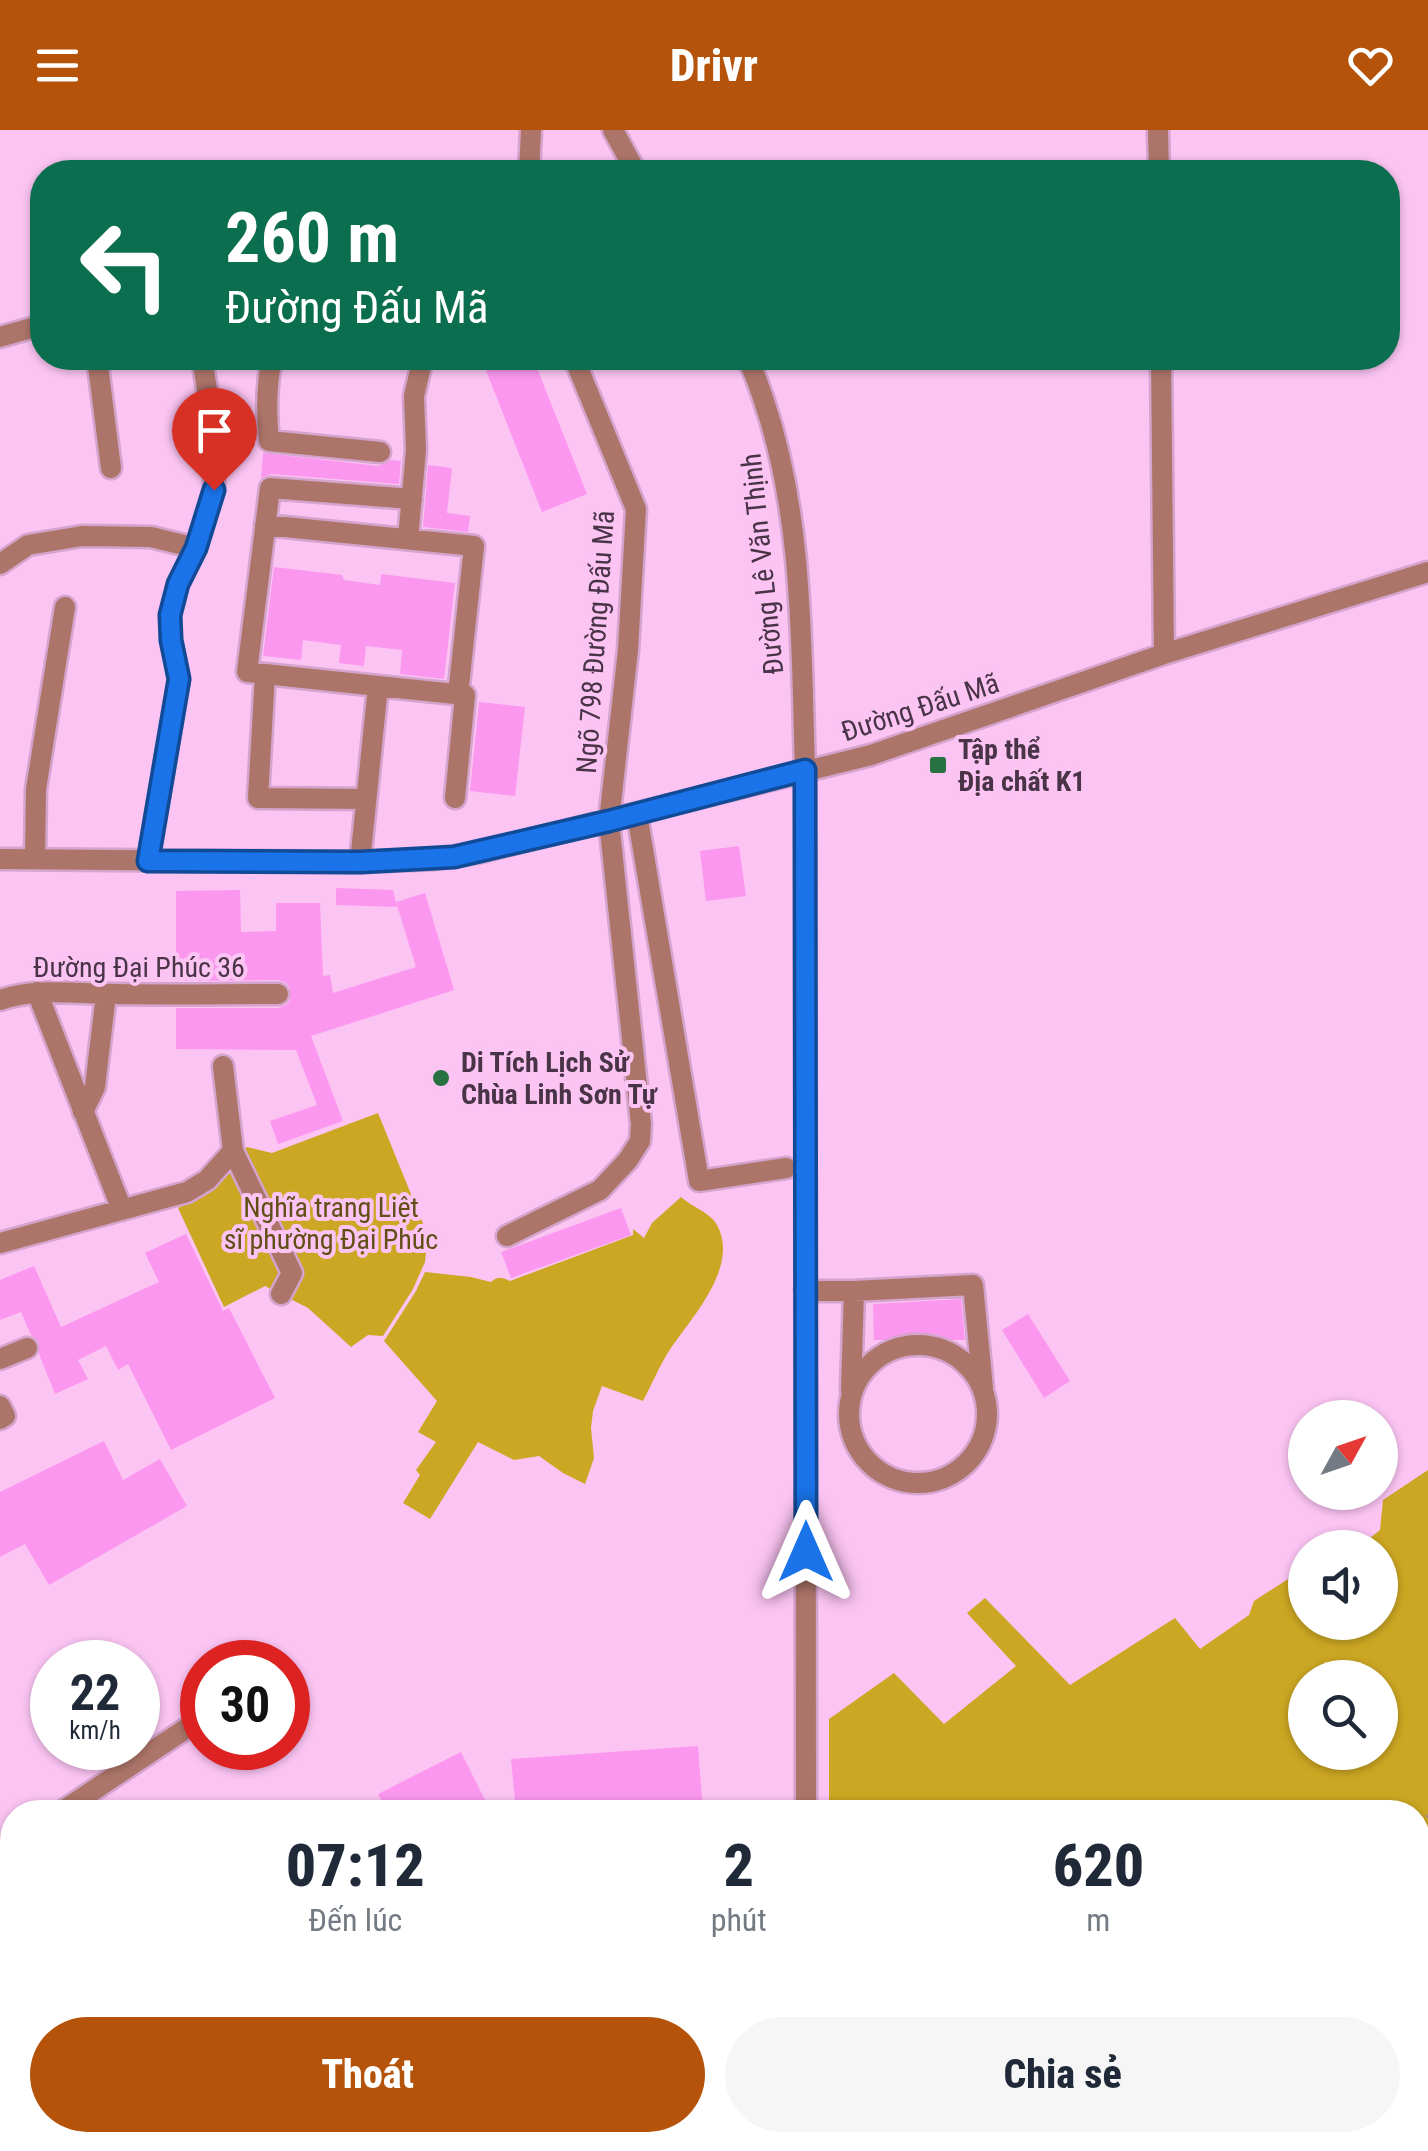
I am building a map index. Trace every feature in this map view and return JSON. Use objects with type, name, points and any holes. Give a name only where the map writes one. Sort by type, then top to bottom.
[{"type":"street","points":[[530,160],[531,130]]},
{"type":"street","points":[[613,130],[629,160]]},
{"type":"street","points":[[1158,130],[1159,160]]},
{"type":"street","points":[[0,337],[30,328]]},
{"type":"street","points":[[99,370],[111,468]]},
{"type":"street","points":[[148,861],[179,679],[170,615],[214,490],[215,440],[204,370]]},
{"type":"street","points":[[270,370],[266,403],[269,442],[380,452]]},
{"type":"street","points":[[408,540],[416,450],[414,396],[420,370]]},
{"type":"street","name":"Ngõ 798 Đường Đấu Mã","points":[[507,1236],[600,1190],[640,1141],[640,1102],[609,821],[628,650],[636,509],[579,370]]},
{"type":"street","name":"Đường Lê Văn Thịnh","points":[[751,370],[778,442],[786,478],[799,600],[805,770],[806,1800]]},
{"type":"street","points":[[1161,370],[1164,654]]},
{"type":"street","points":[[412,500],[270,488],[247,672],[465,695],[455,798]]},
{"type":"street","points":[[265,525],[474,546],[458,694]]},
{"type":"street","points":[[0,564],[28,545],[82,536],[151,538],[196,548]]},
{"type":"street","name":"Đường Đấu Mã","points":[[0,859],[360,862],[454,857],[871,755],[1164,654],[1428,572]]},
{"type":"street","points":[[35,860],[36,788],[65,607]]},
{"type":"street","points":[[265,674],[258,798],[366,799]]},
{"type":"street","points":[[360,862],[378,686]]},
{"type":"street","points":[[638,814],[698,1182],[786,1168]]},
{"type":"street","points":[[37,992],[122,1210]]},
{"type":"street","name":"Đường Đại Phúc 36","points":[[0,1000],[37,992],[278,994]]},
{"type":"street","points":[[83,1112],[95,1087],[106,994]]},
{"type":"street","points":[[223,1066],[233,1150],[292,1273],[281,1294]]},
{"type":"street","points":[[1,1240],[186,1192],[208,1180],[233,1150]]},
{"type":"street","points":[[805,1291],[973,1284],[986,1422],[978,1448],[952,1474],[925,1482],[897,1480],[867,1460],[853,1435],[849,1417],[854,1291]]},
{"type":"street","points":[[851,1399],[860,1376],[876,1359],[898,1348],[921,1345],[955,1357],[973,1373],[984,1394]]},
{"type":"street","points":[[0,1360],[27,1348]]},
{"type":"street","points":[[0,1406],[5,1416],[0,1418]]},
{"type":"street","points":[[79,1800],[180,1733]]},
{"type":"green space","name":"Nghĩa trang Liệt sĩ phường Đại Phúc","points":[[378,1113],[428,1236],[425,1262],[413,1289],[383,1336],[368,1335],[351,1347],[308,1308],[265,1286],[224,1307],[178,1208],[217,1187],[247,1147],[272,1153]]},
{"type":"green space","points":[[681,1197],[717,1225],[722,1241],[718,1275],[665,1357],[643,1401],[602,1386],[593,1411],[594,1458],[585,1484],[539,1456],[514,1460],[478,1442],[430,1519],[403,1503],[420,1475],[416,1470],[436,1442],[418,1432],[437,1401],[384,1341],[425,1272],[510,1281],[633,1235],[633,1229],[644,1238],[652,1223]]},
{"type":"green space","points":[[1428,1470],[1428,1800],[829,1800],[829,1719],[894,1673],[944,1724],[1016,1666],[967,1613],[985,1598],[1070,1685],[1175,1618],[1200,1649],[1249,1615],[1254,1601],[1288,1579],[1288,1640],[1398,1640],[1398,1530],[1380,1530],[1382,1510],[1398,1510],[1398,1490]]},
{"type":"building","points":[[486,370],[538,370],[587,494],[542,512]]},
{"type":"building","points":[[263,453],[379,466],[391,460],[401,461],[399,484],[271,474],[261,478]]},
{"type":"building","points":[[428,465],[452,468],[447,513],[470,516],[468,532],[423,527]]},
{"type":"building","points":[[274,567],[342,575],[344,580],[380,585],[381,574],[455,583],[444,679],[400,674],[402,650],[366,646],[364,666],[339,663],[341,645],[303,640],[301,660],[263,656]]},
{"type":"building","points":[[479,702],[525,707],[515,796],[470,791]]},
{"type":"building","points":[[739,846],[746,896],[706,901],[700,851]]},
{"type":"building","points":[[336,888],[393,890],[397,907],[336,905]]},
{"type":"building","points":[[240,890],[241,932],[276,931],[276,903],[320,903],[323,976],[330,975],[333,993],[416,967],[396,902],[425,893],[454,990],[311,1036],[343,1121],[278,1144],[270,1121],[317,1105],[296,1050],[176,1049],[176,1008],[278,1008],[290,1000],[290,988],[279,980],[176,981],[176,891]]},
{"type":"building","points":[[621,1208],[631,1235],[511,1278],[501,1252]]},
{"type":"building","points":[[186,1234],[223,1311],[229,1308],[275,1398],[171,1450],[128,1364],[118,1370],[106,1346],[78,1360],[88,1379],[55,1394],[39,1354],[39,1342],[31,1335],[21,1312],[0,1320],[0,1280],[34,1266],[61,1327],[159,1282],[145,1253]]},
{"type":"building","points":[[961,1299],[965,1340],[874,1340],[873,1304]]},
{"type":"building","points":[[1028,1314],[1070,1381],[1044,1398],[1002,1330]]},
{"type":"building","points":[[104,1441],[123,1480],[160,1459],[187,1506],[49,1585],[25,1544],[0,1557],[0,1492]]},
{"type":"building","points":[[698,1746],[702,1800],[515,1800],[511,1759]]},
{"type":"building","points":[[461,1752],[485,1800],[381,1800],[378,1794]]},
{"type":"place","name":"Tập thể Địa chất K1","points":[[938,765]]},
{"type":"place","name":"Di Tích Lịch Sử Chùa Linh Sơn Tự","points":[[441,1078]]},
{"type":"route","points":[[214,490],[170,615],[179,679],[148,861],[360,862],[454,857],[805,770],[806,1552]]}]
